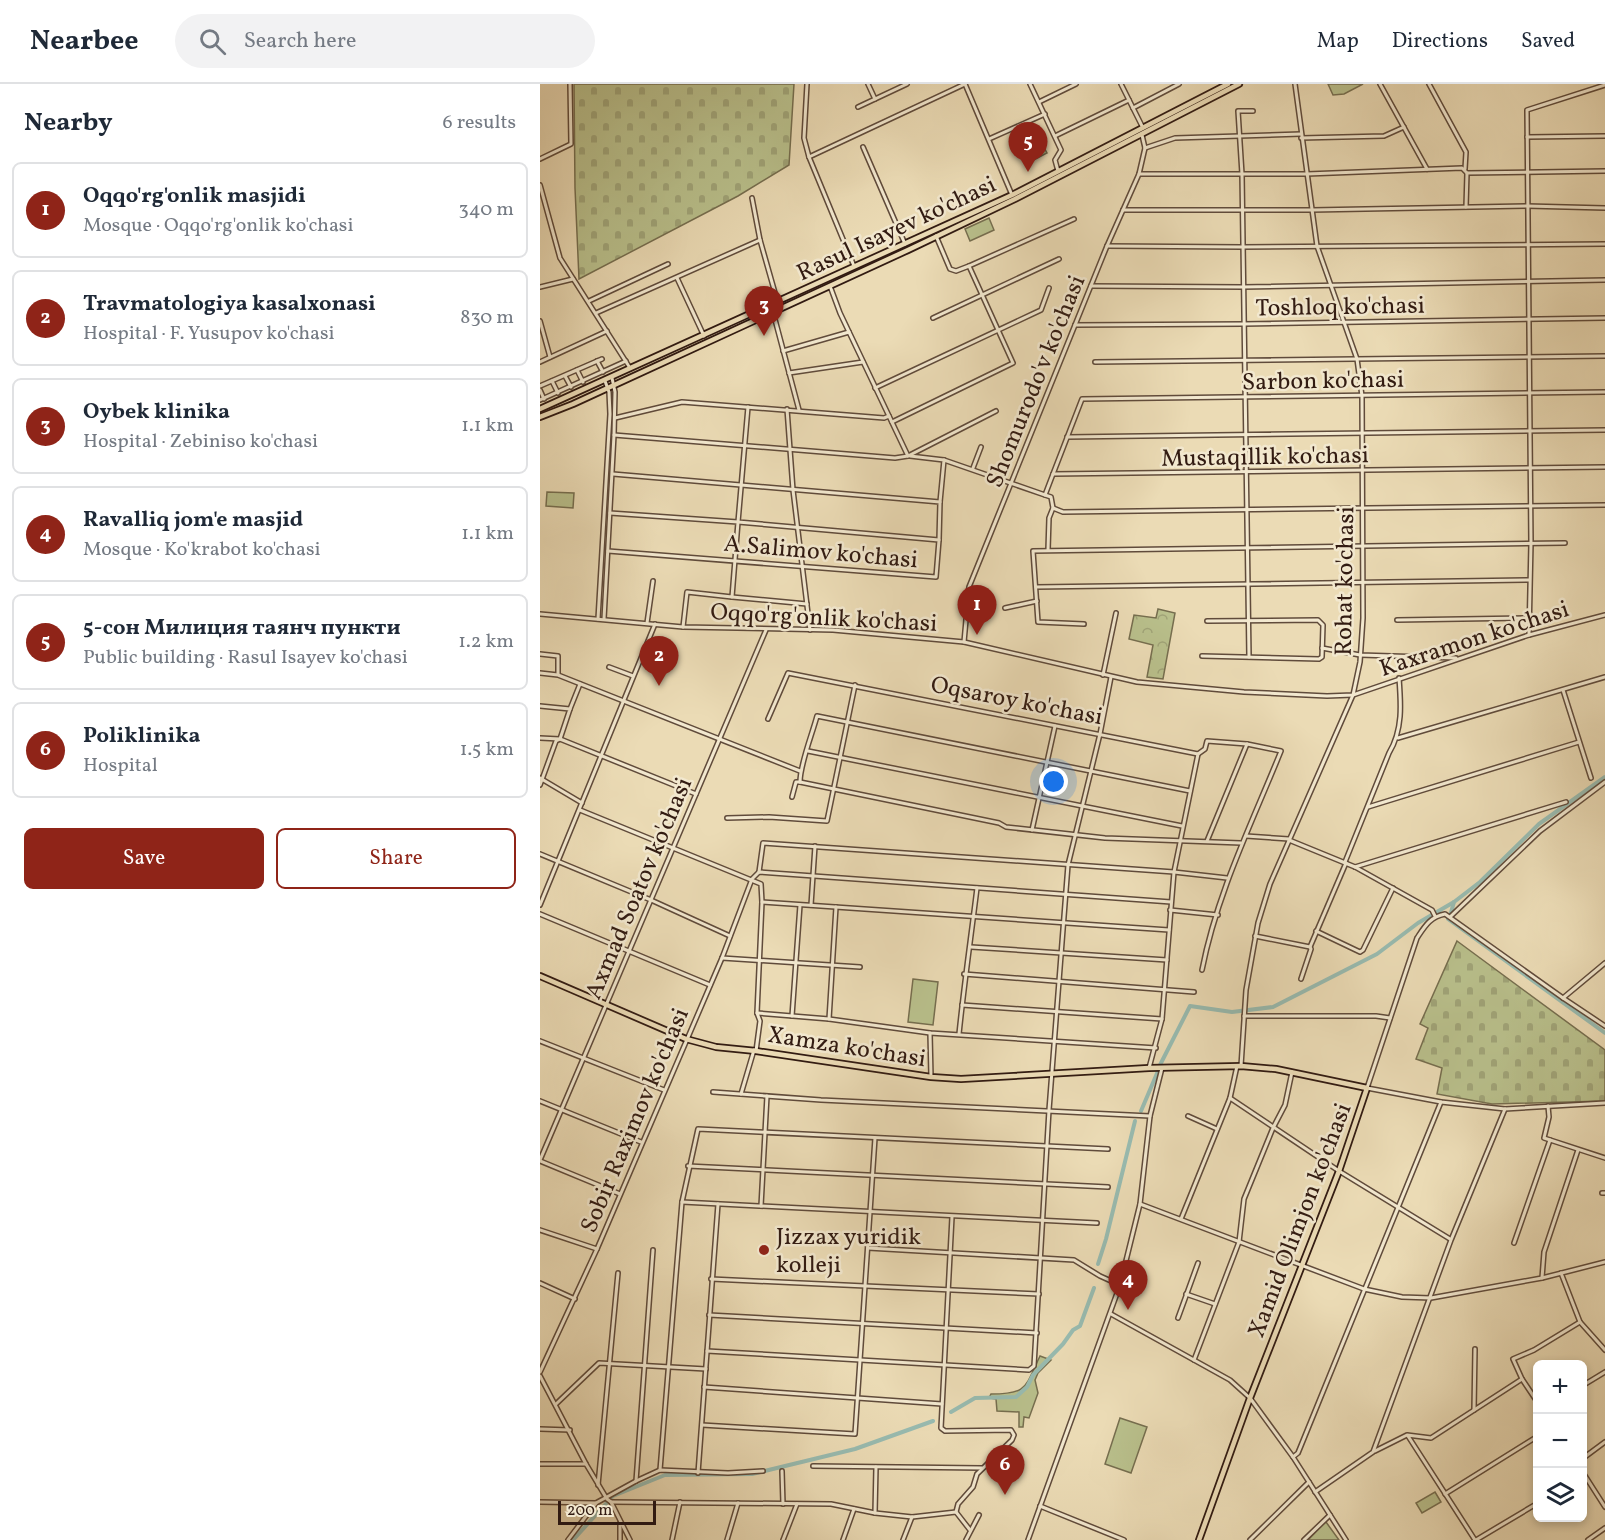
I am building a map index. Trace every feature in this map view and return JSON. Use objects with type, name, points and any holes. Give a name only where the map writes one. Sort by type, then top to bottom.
[{"type":"main road","name":"Rasul Isayev ko'chasi","points":[[540,409],[1012,195],[1143,132],[1228,84]]},
{"type":"main road","name":"Rasul Isayev ko'chasi","points":[[540,417],[908,250],[1239,84]]},
{"type":"main road","points":[[905,244],[908,250]]},
{"type":"main road","name":"Xamza ko'chasi","points":[[540,976],[686,1039],[716,1047],[931,1077],[961,1079],[1149,1068],[1239,1066],[1292,1072],[1367,1088]]},
{"type":"main road","name":"Xamid Olimjon ko'chasi","points":[[1199,1540],[1250,1398],[1340,1171],[1367,1088]]},
{"type":"street","points":[[540,159],[571,144],[570,84]]},
{"type":"street","points":[[807,84],[804,138],[809,157],[854,267]]},
{"type":"street","points":[[868,84],[875,99]]},
{"type":"street","points":[[858,107],[907,84]]},
{"type":"street","points":[[809,157],[965,84],[1012,195]]},
{"type":"street","points":[[1030,84],[1061,150],[1055,160],[1058,172]]},
{"type":"street","points":[[1039,102],[1076,84]]},
{"type":"street","name":"Shomurodo'v ko'chasi","points":[[964,642],[969,587],[1107,246],[1139,174],[1145,148],[1143,132],[1121,84]]},
{"type":"street","points":[[1133,108],[1179,84]]},
{"type":"street","name":"Rohat ko'chasi","points":[[1181,1219],[1230,1098],[1239,1066],[1246,990],[1256,936],[1270,884],[1353,694],[1360,655],[1363,581],[1362,396],[1357,359],[1317,246],[1295,84]]},
{"type":"street","points":[[1380,84],[1427,168]]},
{"type":"street","points":[[1429,84],[1466,152],[1466,207]]},
{"type":"street","points":[[1529,635],[1531,543],[1527,110],[1605,85]]},
{"type":"street","points":[[1055,136],[1129,100]]},
{"type":"street","points":[[1249,657],[1242,174],[1238,111],[1253,111]]},
{"type":"street","points":[[988,140],[1045,114]]},
{"type":"street","points":[[1145,148],[1175,138],[1384,136],[1404,127]]},
{"type":"street","points":[[1527,136],[1605,136]]},
{"type":"street","points":[[863,147],[905,244]]},
{"type":"street","points":[[1139,174],[1307,174],[1427,168],[1466,171],[1605,171]]},
{"type":"street","points":[[540,185],[560,258],[631,369]]},
{"type":"street","points":[[752,198],[760,240],[777,302]]},
{"type":"street","points":[[1123,210],[1312,210],[1527,206],[1605,208]]},
{"type":"street","points":[[936,236],[950,269],[956,271],[1074,219]]},
{"type":"street","points":[[596,313],[760,240]]},
{"type":"street","points":[[1107,246],[1605,244]]},
{"type":"street","points":[[933,318],[1059,259]]},
{"type":"street","points":[[589,301],[668,264]]},
{"type":"street","points":[[892,422],[1014,362],[969,266]]},
{"type":"street","points":[[677,278],[704,336]]},
{"type":"street","points":[[540,287],[573,279]]},
{"type":"street","points":[[1091,286],[1605,280]]},
{"type":"street","points":[[830,286],[849,332],[908,456]]},
{"type":"street","points":[[875,388],[1041,310],[1049,288]]},
{"type":"street","points":[[773,312],[799,410]]},
{"type":"street","name":"Toshloq ko'chasi","points":[[1075,324],[1244,324],[1605,318]]},
{"type":"street","points":[[540,321],[550,358]]},
{"type":"street","points":[[540,362],[607,331]]},
{"type":"street","points":[[783,351],[849,332]]},
{"type":"street","points":[[1095,362],[1605,356]]},
{"type":"street","points":[[603,372],[599,360],[540,388],[542,399],[583,382],[626,361]]},
{"type":"street","points":[[789,373],[863,362]]},
{"type":"street","points":[[577,370],[583,382]]},
{"type":"street","points":[[565,375],[571,387]]},
{"type":"street","points":[[604,619],[615,418],[612,378]]},
{"type":"street","points":[[552,381],[558,393]]},
{"type":"street","points":[[598,619],[610,419],[608,387],[605,381]]},
{"type":"street","name":"Sarbon ko'chasi","points":[[1053,474],[1082,399],[1605,392]]},
{"type":"street","points":[[610,419],[682,402],[884,418],[889,416]]},
{"type":"street","name":"A.Salimov ko'chasi","points":[[738,522],[748,406]]},
{"type":"street","points":[[787,409],[793,490],[804,565],[810,630]]},
{"type":"street","points":[[908,456],[996,411]]},
{"type":"street","points":[[1067,437],[1605,430]]},
{"type":"street","points":[[614,435],[745,447],[944,460],[973,468],[1051,497],[1053,508],[1049,518],[1048,550]]},
{"type":"street","points":[[973,468],[981,447]]},
{"type":"street","points":[[939,540],[944,460]]},
{"type":"street","name":"Mustaqillik ko'chasi","points":[[1053,474],[1605,467]]},
{"type":"street","points":[[612,474],[940,502]]},
{"type":"street","points":[[1045,495],[1053,474]]},
{"type":"street","points":[[1053,508],[1063,512],[1605,506]]},
{"type":"street","name":"A.Salimov ko'chasi","points":[[608,551],[936,577],[939,540],[610,513]]},
{"type":"street","points":[[732,597],[738,522]]},
{"type":"street","points":[[1084,624],[1038,622],[1033,551],[1362,544],[1565,543]]},
{"type":"street","points":[[603,544],[608,544]]},
{"type":"street","points":[[1036,587],[1530,580]]},
{"type":"street","points":[[647,624],[653,581]]},
{"type":"street","points":[[683,627],[687,592],[807,604]]},
{"type":"street","points":[[1005,608],[1037,602]]},
{"type":"street","points":[[1103,675],[1116,613]]},
{"type":"street","name":"Oqqo'rg'onlik ko'chasi","points":[[540,614],[683,627],[810,630],[964,642],[1137,682],[1244,692],[1327,696],[1353,694]]},
{"type":"street","name":"Kaxramon ko'chasi","points":[[1353,694],[1529,635],[1605,615]]},
{"type":"street","points":[[1398,620],[1529,618]]},
{"type":"street","points":[[1202,656],[1319,659],[1322,657],[1323,625],[1318,620],[1207,621]]},
{"type":"street","points":[[540,905],[655,624]]},
{"type":"street","name":"Axmad Soatov ko'chasi","points":[[540,1160],[766,630]]},
{"type":"street","points":[[1322,648],[1360,655],[1461,658]]},
{"type":"street","points":[[540,654],[558,656],[558,675]]},
{"type":"street","points":[[609,667],[633,676]]},
{"type":"street","points":[[540,673],[558,675],[800,771]]},
{"type":"street","name":"Oqsaroy ko'chasi","points":[[768,719],[788,673],[1198,754]]},
{"type":"street","points":[[707,1351],[1029,1370],[1034,1366],[1049,1110],[1068,865],[1112,677]]},
{"type":"street","points":[[1398,738],[1605,677]]},
{"type":"street","points":[[1301,979],[1316,931],[1389,753],[1398,738],[1401,703],[1399,678]]},
{"type":"street","points":[[540,785],[580,684]]},
{"type":"street","points":[[728,818],[827,821],[855,685]]},
{"type":"street","points":[[1563,690],[1591,778]]},
{"type":"street","points":[[540,706],[570,709]]},
{"type":"street","points":[[800,782],[800,771],[817,716],[1190,791]]},
{"type":"street","points":[[1032,830],[1055,726]]},
{"type":"street","points":[[540,738],[560,739],[696,794]]},
{"type":"street","points":[[1149,1068],[1156,1048],[1166,990],[1174,872],[1198,754],[1205,749],[1207,741],[1247,744],[1281,751],[1227,878],[1218,915],[1206,948],[1202,970]]},
{"type":"street","points":[[1368,807],[1579,742]]},
{"type":"street","points":[[1207,841],[1247,744]]},
{"type":"street","points":[[808,751],[1182,826]]},
{"type":"street","points":[[541,778],[582,803]]},
{"type":"street","points":[[792,796],[796,782],[800,782],[999,823],[1006,827],[1105,838],[1241,843]]},
{"type":"street","points":[[1450,918],[1540,831],[1605,782]]},
{"type":"street","points":[[1355,867],[1566,801]]},
{"type":"street","points":[[580,810],[761,884],[757,1013],[760,1022],[755,1051],[741,1094]]},
{"type":"street","points":[[1246,836],[1289,840],[1355,867],[1432,910],[1435,916],[1445,914],[1605,1026]]},
{"type":"street","points":[[752,879],[759,872],[763,843],[1174,872],[1227,878]]},
{"type":"street","points":[[811,906],[815,846]]},
{"type":"street","points":[[540,855],[651,900],[730,936]]},
{"type":"street","points":[[759,872],[1171,902]]},
{"type":"street","name":"Sobir Raximov ko'chasi","points":[[540,1374],[597,1249],[641,1142],[722,958],[752,879]]},
{"type":"street","points":[[959,1034],[964,974],[971,947],[977,888]]},
{"type":"street","points":[[1316,931],[1360,952],[1393,888]]},
{"type":"street","points":[[762,902],[1169,930]]},
{"type":"street","points":[[792,1016],[800,905]]},
{"type":"street","points":[[829,1019],[836,908]]},
{"type":"street","points":[[1170,910],[1218,915]]},
{"type":"street","points":[[540,914],[710,985]]},
{"type":"street","name":"Xamid Olimjon ko'chasi","points":[[1367,1088],[1417,938],[1428,921],[1435,916]]},
{"type":"street","points":[[1256,936],[1310,947]]},
{"type":"street","points":[[971,947],[1167,960]]},
{"type":"street","points":[[722,958],[860,967]]},
{"type":"street","points":[[1563,998],[1605,963]]},
{"type":"street","points":[[964,974],[1194,992]]},
{"type":"street","points":[[962,1005],[1162,1020]]},
{"type":"street","points":[[757,1013],[829,1019],[930,1032],[1156,1048]]},
{"type":"street","points":[[1245,1016],[1376,1016],[1390,1018]]},
{"type":"street","points":[[930,1032],[931,1077]]},
{"type":"street","points":[[540,1041],[665,1090]]},
{"type":"street","points":[[1028,1540],[1120,1285],[1140,1204],[1150,1116],[1162,1068]]},
{"type":"street","points":[[1194,1360],[1239,1242],[1244,1199],[1273,1128],[1285,1105],[1292,1072]]},
{"type":"street","points":[[1367,1088],[1441,1102],[1505,1109],[1605,1103]]},
{"type":"street","points":[[713,1092],[1150,1116]]},
{"type":"street","points":[[761,1206],[767,1096]]},
{"type":"street","points":[[1230,1098],[1273,1128],[1451,1240]]},
{"type":"street","points":[[540,1101],[641,1142]]},
{"type":"street","points":[[1293,1457],[1298,1453],[1441,1102]]},
{"type":"street","points":[[1548,1106],[1549,1117],[1544,1138],[1605,1158]]},
{"type":"street","points":[[1373,1452],[1451,1240],[1505,1109]]},
{"type":"street","points":[[1188,1116],[1217,1129]]},
{"type":"street","points":[[660,1470],[682,1202],[688,1166],[698,1129],[1108,1149]]},
{"type":"street","points":[[702,1425],[855,1434],[875,1138]]},
{"type":"street","points":[[1514,1243],[1550,1140]]},
{"type":"street","points":[[1542,1278],[1544,1252],[1578,1149]]},
{"type":"street","points":[[540,1160],[620,1194]]},
{"type":"street","points":[[688,1166],[1108,1187]]},
{"type":"street","points":[[682,1202],[1097,1223]]},
{"type":"street","points":[[698,1473],[718,1204]]},
{"type":"street","points":[[1140,1204],[1302,1267],[1364,1289],[1402,1297],[1431,1298],[1542,1278],[1605,1262]]},
{"type":"street","points":[[952,1216],[945,1327],[943,1430],[1011,1430],[1014,1435],[1012,1440],[977,1474],[973,1487],[958,1504],[956,1512]]},
{"type":"street","points":[[540,1230],[597,1249]]},
{"type":"street","points":[[868,1248],[1074,1260],[1120,1285]]},
{"type":"street","points":[[636,1481],[652,1250]]},
{"type":"street","points":[[1178,1318],[1198,1263]]},
{"type":"street","points":[[598,1485],[618,1273]]},
{"type":"street","points":[[1561,1273],[1580,1322],[1605,1350]]},
{"type":"street","points":[[711,1279],[1039,1294]]},
{"type":"street","points":[[540,1282],[575,1299]]},
{"type":"street","points":[[1186,1294],[1215,1304]]},
{"type":"street","points":[[1111,1314],[1230,1380],[1250,1398],[1293,1457],[1346,1540]]},
{"type":"street","points":[[709,1315],[1037,1333]]},
{"type":"street","points":[[1533,1396],[1513,1359],[1534,1350],[1580,1322]]},
{"type":"street","points":[[1474,1410],[1475,1349]]},
{"type":"street","points":[[556,1404],[599,1363],[706,1369]]},
{"type":"street","points":[[1587,1383],[1605,1372]]},
{"type":"street","points":[[540,1374],[586,1464],[630,1540]]},
{"type":"street","points":[[1315,1492],[1373,1452],[1407,1435],[1431,1438],[1522,1379]]},
{"type":"street","points":[[704,1387],[942,1404]]},
{"type":"street","points":[[540,1429],[570,1430]]},
{"type":"street","points":[[1407,1435],[1475,1540],[1533,1506]]},
{"type":"street","points":[[1445,1494],[1533,1439]]},
{"type":"street","points":[[1587,1455],[1605,1442]]},
{"type":"street","points":[[540,1464],[586,1464]]},
{"type":"street","points":[[813,1466],[982,1468]]},
{"type":"street","points":[[874,1513],[876,1466]]},
{"type":"street","points":[[608,1500],[636,1481],[660,1470],[698,1473],[763,1471]]},
{"type":"street","points":[[782,1471],[783,1504]]},
{"type":"street","points":[[1587,1479],[1605,1507]]},
{"type":"street","points":[[1250,1540],[1309,1482]]},
{"type":"street","points":[[540,1502],[596,1503],[608,1500],[831,1504],[874,1513],[912,1517],[956,1512]]},
{"type":"street","points":[[672,1540],[680,1502]]},
{"type":"street","points":[[568,1540],[596,1503]]},
{"type":"street","points":[[727,1540],[738,1503]]},
{"type":"street","points":[[783,1540],[797,1504]]},
{"type":"street","points":[[1040,1506],[1124,1540]]},
{"type":"street","points":[[843,1540],[854,1509]]},
{"type":"street","points":[[956,1512],[970,1530]]},
{"type":"street","points":[[966,1540],[979,1515]]},
{"type":"street","points":[[1304,1540],[1330,1515]]},
{"type":"street","points":[[903,1540],[912,1517]]},
{"type":"street","points":[[620,1521],[620,1540]]},
{"type":"street","points":[[1588,1540],[1605,1528]]},
{"type":"green space","points":[[574,84],[794,84],[789,165],[738,196],[579,279]]},
{"type":"green space","points":[[1328,84],[1363,84],[1344,94],[1333,95]]},
{"type":"green space","points":[[1042,144],[1047,153],[1028,163],[1023,153]]},
{"type":"green space","points":[[989,218],[994,230],[970,241],[965,229]]},
{"type":"green space","points":[[547,492],[574,493],[573,508],[546,506]]},
{"type":"green space","points":[[1158,609],[1175,613],[1163,679],[1147,677],[1153,645],[1129,639],[1134,615],[1156,618]]},
{"type":"green space","points":[[1457,941],[1605,1050],[1605,1101],[1492,1104],[1437,1094],[1442,1068],[1416,1059],[1428,1028],[1420,1024]]},
{"type":"green space","points":[[913,979],[938,982],[933,1025],[908,1022]]},
{"type":"green space","points":[[1040,1356],[1051,1360],[1038,1373],[1035,1380],[1038,1393],[1029,1418],[1024,1417],[1023,1427],[1019,1427],[1019,1412],[997,1411],[996,1399],[989,1398],[991,1394],[1003,1394],[1024,1387]]},
{"type":"green space","points":[[1120,1418],[1147,1427],[1131,1473],[1105,1464]]},
{"type":"green space","points":[[1435,1492],[1441,1502],[1422,1513],[1416,1503]]},
{"type":"green space","points":[[1325,1522],[1339,1540],[1308,1540]]},
{"type":"waterway","points":[[1160,1065],[1190,1006],[1232,1012],[1273,1007],[1377,954],[1418,923],[1454,902],[1480,882],[1539,824],[1605,777]]},
{"type":"waterway","points":[[1450,916],[1454,902]]},
{"type":"waterway","points":[[1448,919],[1605,1033]]},
{"type":"waterway","points":[[1141,1111],[1158,1071]]},
{"type":"waterway","points":[[1098,1264],[1135,1121]]},
{"type":"waterway","points":[[951,1412],[975,1398],[1016,1397],[1027,1387],[1033,1375],[1063,1344],[1073,1330],[1080,1326],[1094,1288]]},
{"type":"waterway","points":[[573,1540],[613,1496],[665,1475],[752,1474],[855,1449],[933,1421]]},
{"type":"place","name":"5-сон Милиция таянч пункти","points":[[1028,172]]},
{"type":"place","name":"Oybek klinika","points":[[764,336]]},
{"type":"place","name":"Oqqo'rg'onlik masjidi","points":[[977,635]]},
{"type":"place","name":"Travmatologiya kasalxonasi","points":[[659,686]]},
{"type":"place","name":"Jizzax yuridik kolleji","points":[[764,1250]]},
{"type":"place","name":"Ravalliq jom'e masjid","points":[[1128,1310]]},
{"type":"place","name":"Poliklinika","points":[[1005,1495]]}]
